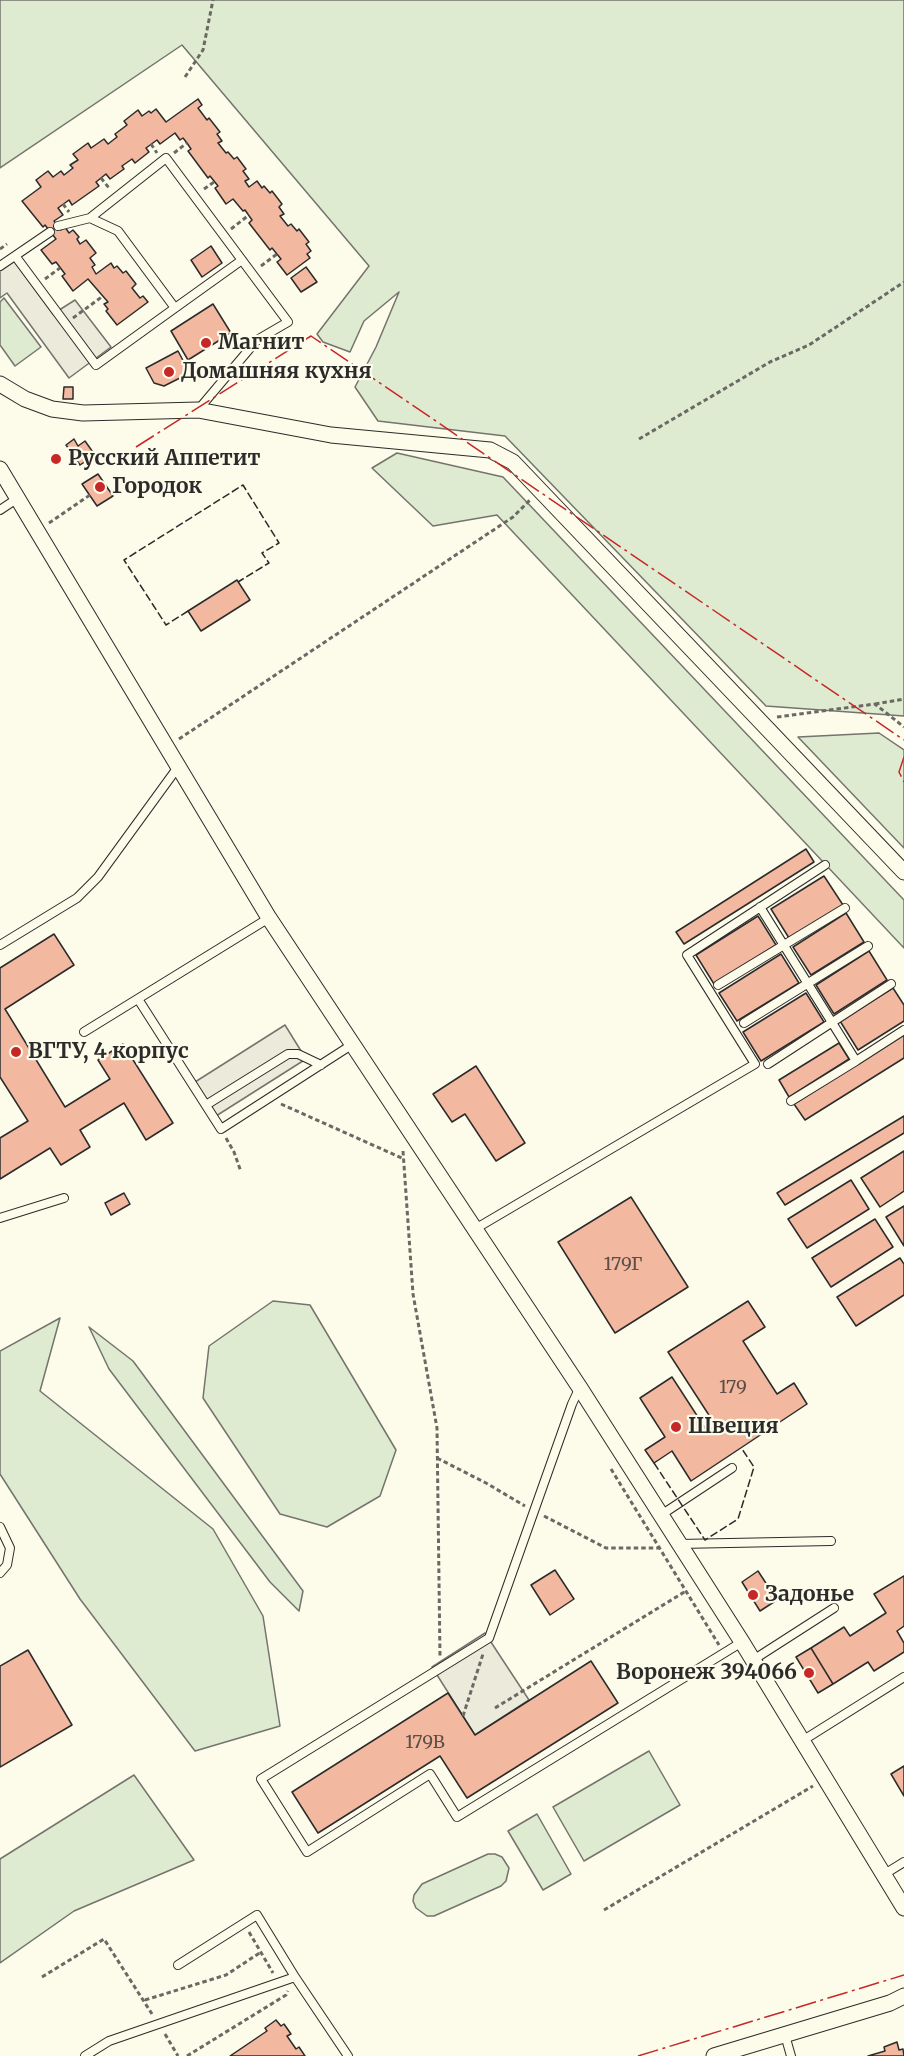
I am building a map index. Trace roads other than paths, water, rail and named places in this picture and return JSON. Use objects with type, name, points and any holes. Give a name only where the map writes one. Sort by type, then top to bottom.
[{"type":"street","points":[[0,384],[25,399],[52,409],[84,413],[198,411],[331,435],[490,450],[513,462],[904,872]]},
{"type":"street","points":[[0,469],[269,918],[580,1388],[742,1642],[904,1908]]},
{"type":"street","points":[[714,2056],[758,2046],[785,2035],[890,2003],[904,1996]]},
{"type":"lane","points":[[58,226],[90,218],[166,158],[288,322],[257,340],[198,411]]},
{"type":"lane","points":[[90,218],[118,231],[175,308]]},
{"type":"lane","points":[[0,266],[50,232]]},
{"type":"lane","points":[[16,257],[96,365],[242,260]]},
{"type":"lane","points":[[0,510],[18,498]]},
{"type":"lane","points":[[0,945],[77,898],[98,877],[179,766]]},
{"type":"lane","points":[[475,1229],[755,1064],[687,955],[825,865]]},
{"type":"lane","points":[[760,907],[856,1061]]},
{"type":"lane","points":[[718,985],[844,908]]},
{"type":"lane","points":[[84,1032],[269,918]]},
{"type":"lane","points":[[744,1023],[868,946]]},
{"type":"lane","points":[[768,1064],[891,984]]},
{"type":"lane","points":[[138,999],[221,1130],[353,1044]]},
{"type":"lane","points":[[791,1101],[904,1030]]},
{"type":"lane","points":[[206,1105],[288,1054],[298,1054],[321,1065]]},
{"type":"lane","points":[[0,1218],[64,1198]]},
{"type":"lane","points":[[580,1388],[572,1404],[489,1638],[261,1779],[307,1852],[430,1774],[457,1817],[742,1642]]},
{"type":"lane","points":[[661,1515],[732,1468]]},
{"type":"lane","points":[[0,1527],[10,1548],[8,1565],[0,1573]]},
{"type":"lane","points":[[679,1544],[831,1541]]},
{"type":"lane","points":[[753,1660],[834,1608]]},
{"type":"lane","points":[[802,1741],[904,1677]]},
{"type":"lane","points":[[883,1875],[904,1862]]},
{"type":"lane","points":[[178,1965],[257,1915],[348,2056]]},
{"type":"lane","points":[[85,2056],[109,2041],[295,1977]]},
{"type":"lane","points":[[785,2035],[791,2056]]},
{"type":"place","name":"Магнит","points":[[206,343]]},
{"type":"place","name":"Домашняя кухня","points":[[169,372]]},
{"type":"place","name":"Русский Аппетит","points":[[56,459]]},
{"type":"place","name":"Городок","points":[[100,487]]},
{"type":"place","name":"ВГТУ, 4 корпус","points":[[16,1052]]},
{"type":"place","name":"Швеция","points":[[676,1427]]},
{"type":"place","name":"Задонье","points":[[753,1595]]},
{"type":"place","name":"Воронеж 394066","points":[[809,1673]]}]
